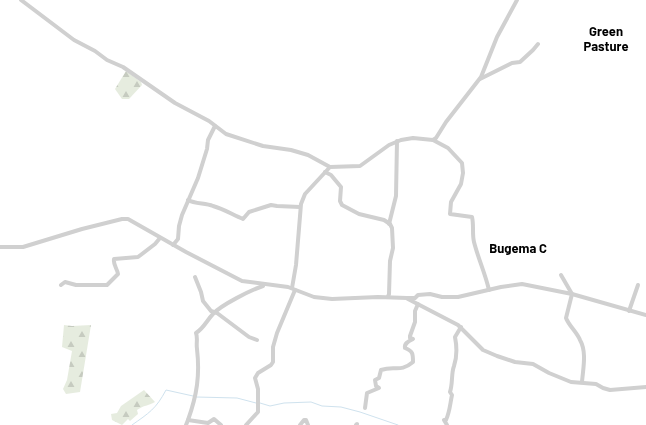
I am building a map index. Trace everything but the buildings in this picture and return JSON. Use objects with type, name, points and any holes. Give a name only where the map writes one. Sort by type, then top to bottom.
[{"type":"street","points":[[21,0],[74,40],[95,51],[107,60],[123,67],[170,100],[226,134],[263,146],[291,150],[308,155],[330,167],[360,166],[397,141],[406,138],[433,140],[448,148],[462,163],[461,184],[450,202],[450,214],[472,217],[474,241],[489,290]]},
{"type":"street","points":[[433,140],[478,81],[504,23],[517,0]]},
{"type":"street","points":[[478,81],[512,63],[520,62],[538,44]]},
{"type":"street","points":[[173,245],[178,238],[179,226],[201,169],[208,140],[215,126]]},
{"type":"street","points":[[388,297],[392,248],[392,228],[390,224],[396,196],[397,141]]},
{"type":"street","points":[[246,425],[258,412],[258,389],[255,378],[258,373],[271,365],[273,362],[273,347],[293,289],[300,206],[305,194],[330,167]]},
{"type":"street","points":[[325,172],[331,175],[341,187],[340,201],[342,205],[359,214],[384,220],[390,224]]},
{"type":"street","points":[[188,200],[218,208],[243,219],[249,212],[271,205],[300,206]]},
{"type":"street","points":[[0,247],[23,247],[82,229],[125,219],[131,220],[160,238],[236,279],[246,282],[293,289],[312,296],[332,299],[388,297],[415,298],[418,295],[426,294],[442,297],[462,297],[512,284],[522,284],[572,294],[646,315]]},
{"type":"street","points":[[61,285],[65,282],[76,285],[107,285],[118,274],[114,264],[114,259],[138,256],[155,244],[160,238]]},
{"type":"street","points":[[561,275],[572,294],[566,318],[578,336],[582,346],[584,360],[582,382]]},
{"type":"street","points":[[194,277],[205,303],[211,311],[217,313],[249,337],[256,340]]},
{"type":"street","points":[[234,284],[236,279]]},
{"type":"street","points":[[186,425],[196,397],[198,337],[196,333],[214,313],[249,291],[265,285]]},
{"type":"street","points":[[629,311],[638,285]]},
{"type":"street","points":[[407,298],[461,328],[485,351],[515,362],[533,364],[549,373],[571,382],[596,384],[610,390],[646,387]]},
{"type":"street","points":[[364,408],[367,393],[379,388],[376,386],[375,380],[379,378],[382,370],[389,368],[405,368],[413,362],[412,352],[405,348],[404,345],[413,339],[410,338],[410,336],[415,311],[418,304]]},
{"type":"street","points":[[447,425],[444,420],[446,420],[450,410],[452,395],[450,392],[454,366],[456,363],[455,337],[461,328]]},
{"type":"street","points":[[188,420],[208,423],[213,419],[216,419],[222,425]]},
{"type":"street","points":[[300,425],[304,420],[306,420],[308,425]]},
{"type":"green space","points":[[126,71],[141,82],[142,85],[129,99],[122,99],[115,89]]},
{"type":"green space","points":[[64,325],[91,325],[80,392],[66,394],[63,389],[67,380],[72,351],[62,347]]},
{"type":"green space","points":[[144,390],[155,402],[137,410],[138,414],[130,421],[128,419],[122,425],[112,420],[111,414],[117,413],[121,406]]},
{"type":"waterway","points":[[132,425],[152,410],[166,390],[193,396]]},
{"type":"waterway","points":[[196,397],[237,398],[256,403]]},
{"type":"waterway","points":[[260,403],[270,406],[284,403],[311,402],[322,406],[341,407],[360,412],[398,425]]},
{"type":"district","name":"Green Pasture","points":[[606,38]]},
{"type":"district","name":"Bugema C","points":[[518,248]]}]
